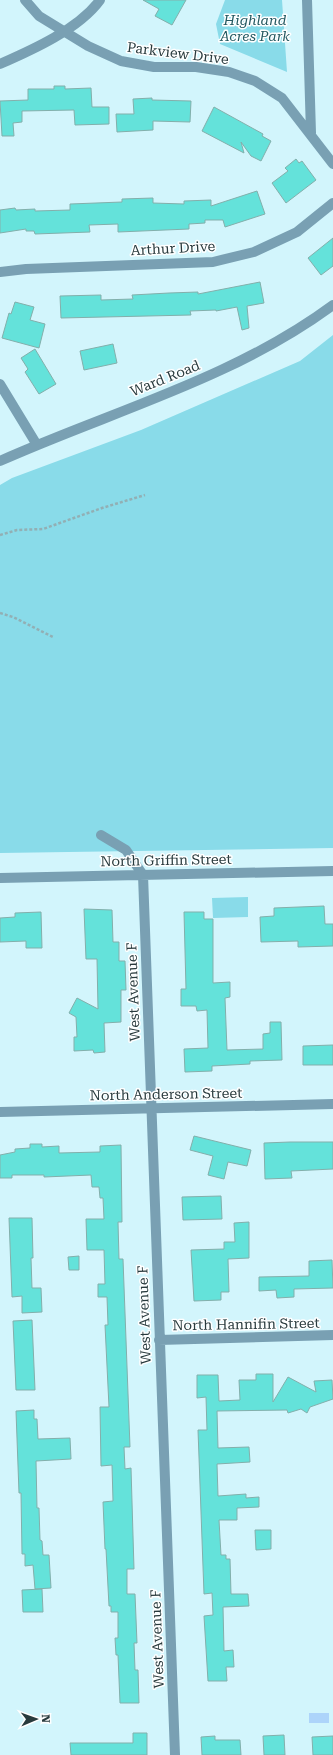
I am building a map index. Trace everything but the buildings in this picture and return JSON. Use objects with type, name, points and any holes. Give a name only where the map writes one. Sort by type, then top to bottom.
[{"type":"street","name":"Parkview Drive","points":[[25,0],[39,16],[88,46],[121,61],[154,67],[196,66],[229,72],[254,81],[282,98],[311,133],[333,164]]},
{"type":"street","points":[[0,64],[34,49],[64,31],[93,10],[100,0]]},
{"type":"street","points":[[307,0],[311,133]]},
{"type":"street","name":"Arthur Drive","points":[[0,272],[26,268],[213,262],[254,252],[297,232],[333,203]]},
{"type":"street","name":"Ward Road","points":[[0,461],[37,445],[174,392],[229,367],[271,346],[333,305]]},
{"type":"street","points":[[0,384],[37,445]]},
{"type":"street","points":[[101,835],[126,850],[143,875]]},
{"type":"street","name":"North Griffin Street","points":[[0,878],[333,871]]},
{"type":"street","name":"West Avenue F","points":[[143,875],[175,1755]]},
{"type":"street","name":"North Anderson Street","points":[[0,1112],[333,1104]]},
{"type":"street","name":"North Hannifin Street","points":[[159,1340],[333,1335]]},
{"type":"path","points":[[0,535],[17,530],[43,529],[102,508],[145,495]]},
{"type":"path","points":[[0,613],[13,617],[53,636]]},
{"type":"green space","name":"Highland Acres Park","points":[[225,0],[282,0],[287,72],[220,44],[216,24]]},
{"type":"green space","points":[[333,335],[333,848],[0,853],[0,485],[12,478],[141,430],[300,361]]},
{"type":"green space","points":[[248,897],[248,917],[213,918],[212,898]]},
{"type":"shaded area","points":[[309,1713],[329,1713],[329,1723],[309,1723]]}]
